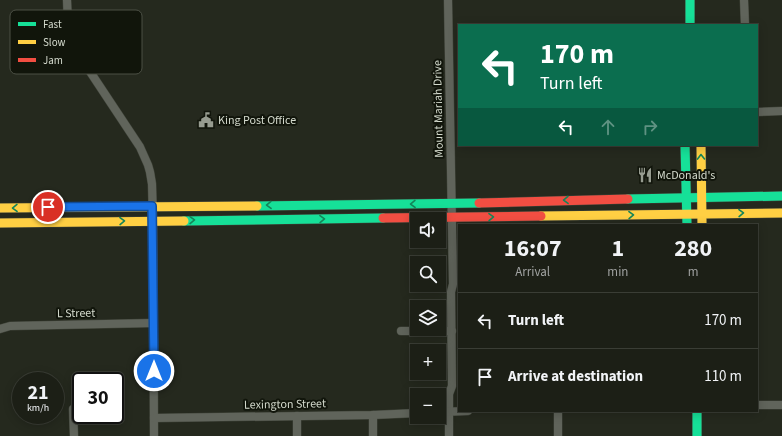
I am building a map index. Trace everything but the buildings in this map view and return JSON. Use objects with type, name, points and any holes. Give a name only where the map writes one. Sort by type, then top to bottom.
[{"type":"main road","points":[[690,0],[690,24]]},
{"type":"main road","points":[[685,146],[686,224]]},
{"type":"main road","points":[[701,146],[702,224]]},
{"type":"main road","points":[[0,208],[452,204],[686,197],[782,196]]},
{"type":"main road","points":[[509,217],[518,210],[545,207],[549,205],[551,201]]},
{"type":"main road","points":[[0,223],[782,213]]},
{"type":"main road","points":[[697,412],[697,436]]},
{"type":"street","points":[[67,0],[67,10]]},
{"type":"street","name":"Mount Mariah Drive","points":[[448,0],[453,284],[451,292],[452,386],[449,394],[449,436]]},
{"type":"street","points":[[744,0],[745,24]]},
{"type":"street","points":[[92,74],[140,147],[148,165],[152,184],[154,436]]},
{"type":"street","points":[[758,112],[782,111]]},
{"type":"street","name":"L Street","points":[[0,329],[10,326],[153,323]]},
{"type":"street","points":[[401,331],[452,331]]},
{"type":"street","points":[[758,405],[782,405]]},
{"type":"street","points":[[449,412],[458,412]]},
{"type":"street","points":[[558,412],[558,436]]},
{"type":"street","name":"Lexington Street","points":[[154,418],[410,413]]},
{"type":"street","points":[[373,415],[373,436]]},
{"type":"street","points":[[297,416],[297,436]]},
{"type":"street","points":[[74,424],[74,436]]},
{"type":"traffic: fast","points":[[690,0],[690,24]]},
{"type":"traffic: fast","points":[[685,146],[687,224]]},
{"type":"traffic: fast","points":[[628,199],[782,196]]},
{"type":"traffic: fast","points":[[257,206],[479,203]]},
{"type":"traffic: fast","points":[[184,221],[383,218]]},
{"type":"traffic: fast","points":[[697,412],[697,436]]},
{"type":"traffic: slow","points":[[701,146],[702,224]]},
{"type":"traffic: slow","points":[[0,208],[257,206]]},
{"type":"traffic: slow","points":[[541,216],[782,213]]},
{"type":"traffic: slow","points":[[0,223],[184,221]]},
{"type":"traffic: jam","points":[[479,203],[628,199]]},
{"type":"traffic: jam","points":[[383,218],[541,216]]},
{"type":"place","name":"King Post Office","points":[[206,120]]},
{"type":"place","name":"McDonald's","points":[[645,175]]},
{"type":"route","points":[[48,207],[152,206],[154,371]]}]
